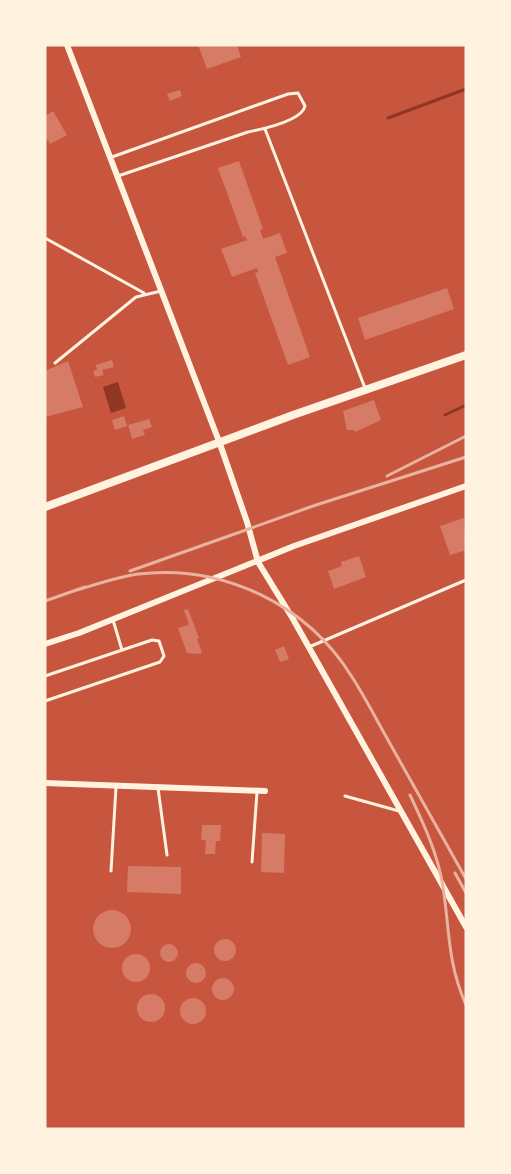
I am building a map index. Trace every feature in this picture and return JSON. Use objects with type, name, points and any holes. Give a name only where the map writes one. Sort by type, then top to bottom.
[{"type":"street","points":[[67,45],[220,444],[258,562],[309,647],[466,927]]},
{"type":"street","points":[[45,507],[466,355]]},
{"type":"street","points":[[45,644],[294,546],[466,486]]},
{"type":"street","points":[[45,783],[265,791]]},
{"type":"lane","points":[[111,157],[288,94],[298,93],[305,106],[304,111],[298,116],[265,129],[249,132],[118,176]]},
{"type":"lane","points":[[265,129],[366,390]]},
{"type":"lane","points":[[45,238],[144,293]]},
{"type":"lane","points":[[55,363],[136,297],[144,293],[162,291]]},
{"type":"lane","points":[[309,647],[466,580]]},
{"type":"lane","points":[[112,619],[123,650]]},
{"type":"lane","points":[[45,676],[152,640],[159,641],[164,656],[160,662],[45,700]]},
{"type":"lane","points":[[111,871],[116,785]]},
{"type":"lane","points":[[158,786],[166,855]]},
{"type":"lane","points":[[252,862],[257,791]]},
{"type":"lane","points":[[345,796],[399,811]]},
{"type":"shaded area","points":[[118,382],[126,408],[111,413],[103,387]]},
{"type":"building","points":[[198,45],[237,45],[241,57],[207,69]]},
{"type":"building","points":[[180,90],[182,96],[170,101],[167,94]]},
{"type":"building","points":[[53,111],[67,135],[50,144],[45,136],[45,116]]},
{"type":"building","points":[[239,161],[263,229],[260,230],[263,239],[280,233],[287,253],[275,257],[310,357],[288,365],[255,273],[258,272],[257,268],[232,277],[221,249],[247,240],[245,236],[243,237],[218,168]]},
{"type":"building","points":[[447,288],[454,309],[365,340],[358,318]]},
{"type":"building","points":[[112,360],[114,367],[102,370],[104,375],[95,377],[93,371],[97,370],[96,365]]},
{"type":"building","points":[[68,361],[83,407],[45,417],[45,371]]},
{"type":"building","points":[[374,400],[381,420],[355,432],[347,430],[343,411]]},
{"type":"building","points":[[124,416],[127,426],[115,430],[112,420]]},
{"type":"building","points":[[149,419],[152,427],[143,430],[145,435],[132,439],[128,425]]},
{"type":"building","points":[[464,518],[466,550],[450,555],[440,526]]},
{"type":"building","points":[[359,556],[366,577],[334,589],[328,571],[342,566],[341,562]]},
{"type":"building","points":[[188,609],[202,653],[187,653],[178,628],[189,625],[184,610]]},
{"type":"building","points":[[284,646],[289,659],[280,662],[275,650]]},
{"type":"building","points":[[202,825],[221,825],[220,841],[216,841],[215,854],[205,854],[206,840],[201,840]]},
{"type":"building","points":[[262,833],[285,834],[284,873],[261,872]]},
{"type":"building","points":[[128,866],[181,867],[181,894],[127,892]]},
{"type":"building","points":[[112,910],[126,915],[131,929],[126,943],[112,948],[98,943],[93,929],[98,915]]},
{"type":"building","points":[[221,939],[229,939],[236,946],[236,954],[229,961],[221,961],[214,954],[214,946]]},
{"type":"building","points":[[169,944],[175,947],[178,953],[175,959],[169,962],[163,959],[160,953],[163,947]]},
{"type":"building","points":[[136,954],[146,958],[150,968],[146,978],[136,982],[126,978],[122,968],[126,958]]},
{"type":"building","points":[[196,963],[203,966],[206,973],[203,980],[196,983],[189,980],[186,973],[189,966]]},
{"type":"building","points":[[223,978],[231,981],[234,989],[231,997],[223,1000],[215,997],[212,989],[215,981]]},
{"type":"building","points":[[151,994],[161,998],[165,1008],[161,1018],[151,1022],[141,1018],[137,1008],[141,998]]},
{"type":"building","points":[[193,998],[202,1002],[206,1011],[202,1020],[193,1024],[184,1020],[180,1011],[184,1002]]},
{"type":"waterway","points":[[388,118],[466,89]]},
{"type":"waterway","points":[[445,415],[466,405]]},
{"type":"railway","points":[[387,476],[466,436]]},
{"type":"railway","points":[[130,571],[316,505],[466,457]]},
{"type":"railway","points":[[77,590],[130,575],[170,573],[201,576],[231,583],[260,594],[287,610],[312,629],[333,651],[352,677],[466,879]]},
{"type":"railway","points":[[45,601],[85,587]]},
{"type":"railway","points":[[410,795],[438,863],[452,960],[466,1005]]},
{"type":"railway","points":[[455,873],[466,893]]}]
